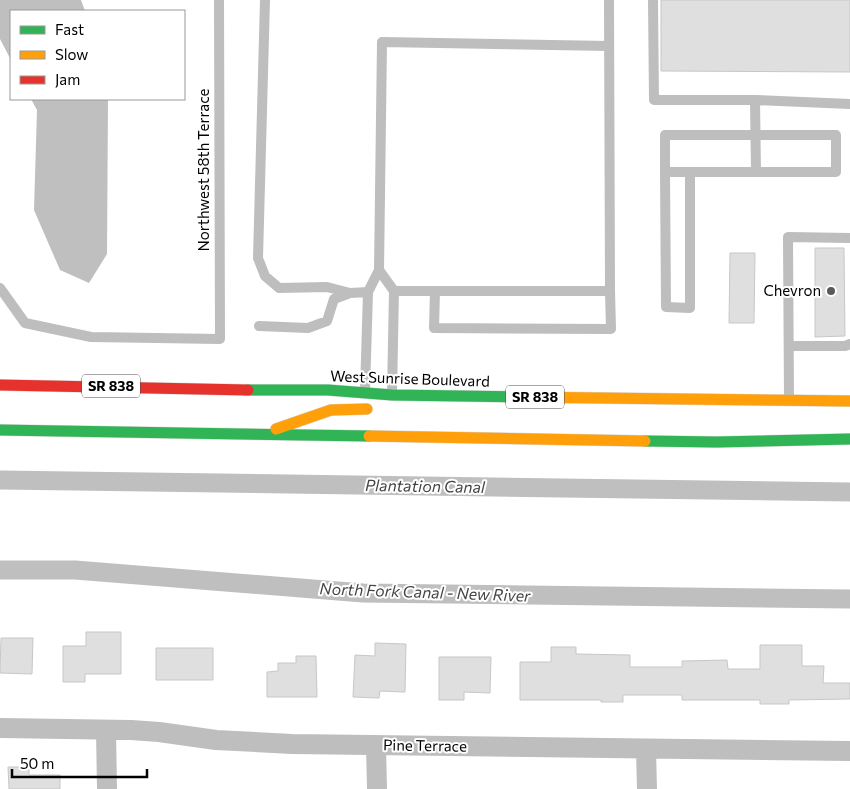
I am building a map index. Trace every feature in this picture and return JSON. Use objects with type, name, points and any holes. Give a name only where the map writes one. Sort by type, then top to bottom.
[{"type":"highway","name":"West Sunrise Boulevard","points":[[0,385],[365,391],[392,395],[850,401]]},
{"type":"highway","points":[[31,396],[53,385]]},
{"type":"highway","points":[[258,435],[331,410],[369,409],[392,395]]},
{"type":"highway","points":[[0,430],[717,442],[850,439]]},
{"type":"street","name":"Pine Terrace","points":[[0,728],[158,732],[242,742],[376,746],[850,752]]},
{"type":"street","points":[[106,730],[107,789]]},
{"type":"street","points":[[376,746],[377,789]]},
{"type":"street","points":[[646,749],[647,789]]},
{"type":"lane","name":"Northwest 58th Terrace","points":[[0,288],[25,323],[92,337],[220,339],[219,0]]},
{"type":"lane","points":[[265,0],[258,258],[265,276],[280,288],[327,287],[350,293]]},
{"type":"lane","points":[[435,291],[434,328],[611,329],[609,0]]},
{"type":"lane","points":[[653,0],[654,100],[755,100],[850,104]]},
{"type":"lane","points":[[365,391],[368,292],[379,270],[382,42],[609,46]]},
{"type":"lane","points":[[755,100],[756,172]]},
{"type":"lane","points":[[665,172],[690,172],[836,172],[836,135],[665,136],[665,172],[666,307],[690,308],[690,172]]},
{"type":"lane","points":[[789,400],[788,237],[850,238]]},
{"type":"lane","points":[[379,270],[394,291],[392,395]]},
{"type":"lane","points":[[394,291],[610,291]]},
{"type":"lane","points":[[259,326],[308,328],[327,321],[334,299],[350,293],[368,292]]},
{"type":"lane","points":[[789,346],[845,346],[850,344]]},
{"type":"shaded area","points":[[0,0],[81,0],[85,10],[10,10],[10,58],[0,39]]},
{"type":"shaded area","points":[[32,100],[108,100],[107,254],[89,283],[60,270],[34,210],[37,110]]},
{"type":"building","points":[[661,0],[850,0],[850,72],[661,71]]},
{"type":"building","points":[[815,248],[844,248],[845,336],[815,337]]},
{"type":"building","points":[[730,253],[755,253],[754,323],[729,323]]},
{"type":"building","points":[[86,632],[121,632],[121,674],[85,674],[85,682],[63,682],[63,646],[86,646]]},
{"type":"building","points":[[1,638],[33,638],[32,674],[0,673]]},
{"type":"building","points":[[375,643],[406,644],[405,692],[380,691],[379,698],[353,697],[355,655],[375,656]]},
{"type":"building","points":[[760,645],[802,645],[802,666],[824,666],[823,683],[850,683],[850,699],[789,700],[789,704],[760,704],[760,700],[682,700],[682,695],[623,695],[623,702],[601,702],[601,700],[520,700],[520,662],[551,662],[551,647],[576,647],[576,654],[630,655],[630,667],[682,667],[682,661],[727,660],[728,669],[760,669]]},
{"type":"building","points":[[156,648],[213,648],[213,680],[156,680]]},
{"type":"building","points":[[296,656],[316,656],[317,697],[267,697],[267,672],[278,671],[278,663],[296,663]]},
{"type":"building","points":[[439,657],[491,657],[490,693],[464,692],[464,700],[439,700]]},
{"type":"building","points":[[8,767],[29,767],[29,775],[60,775],[60,789],[9,789]]},
{"type":"waterway","name":"Plantation Canal","points":[[0,480],[850,492]]},
{"type":"waterway","name":"North Fork Canal - New River","points":[[0,570],[75,570],[363,593],[850,599]]},
{"type":"traffic: fast","points":[[248,390],[328,390],[392,395],[518,397]]},
{"type":"traffic: fast","points":[[0,430],[369,436]]},
{"type":"traffic: fast","points":[[645,441],[717,442],[850,439]]},
{"type":"traffic: slow","points":[[518,397],[850,401]]},
{"type":"traffic: slow","points":[[276,429],[331,410],[367,409]]},
{"type":"traffic: slow","points":[[369,436],[645,441]]},
{"type":"traffic: jam","points":[[0,385],[248,390]]},
{"type":"place","name":"Chevron","points":[[831,291]]}]
